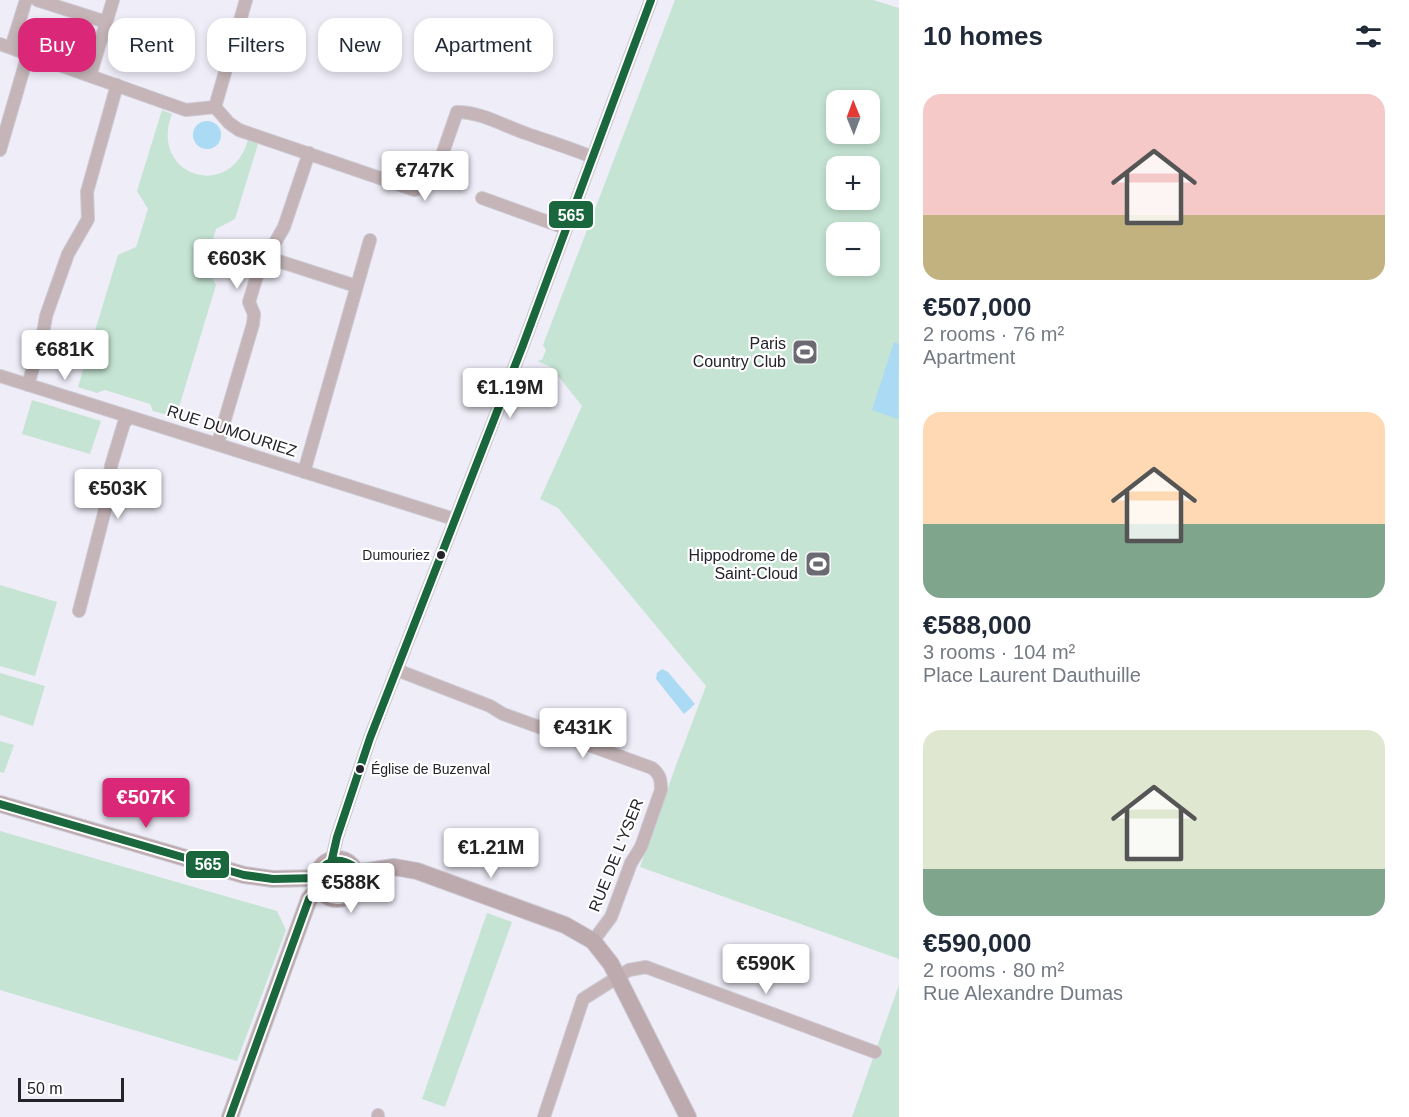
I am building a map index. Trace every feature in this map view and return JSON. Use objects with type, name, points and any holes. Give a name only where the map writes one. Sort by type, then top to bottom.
[{"type":"main road","points":[[0,804],[244,875],[318,883],[330,898],[345,898],[356,888],[356,873],[347,861],[332,859],[324,863],[319,870],[318,883],[309,899],[230,1117]]},
{"type":"main road","points":[[356,873],[394,867],[417,871],[565,925],[593,940],[607,956],[618,976],[688,1117]]},
{"type":"street","points":[[5,46],[26,0]]},
{"type":"street","points":[[37,0],[106,22]]},
{"type":"street","points":[[90,76],[113,0]]},
{"type":"street","points":[[215,107],[246,0]]},
{"type":"street","points":[[332,859],[337,837],[370,738],[523,345],[651,0]]},
{"type":"street","points":[[0,150],[23,72]]},
{"type":"street","points":[[79,72],[186,110],[215,107]]},
{"type":"street","points":[[28,385],[46,316],[68,254],[88,219],[87,192],[117,85]]},
{"type":"street","points":[[215,107],[229,123],[239,130],[415,190],[433,181],[457,112],[472,112],[592,157]]},
{"type":"street","points":[[218,444],[253,324],[254,314],[249,302],[263,256],[272,249],[284,227],[309,153]]},
{"type":"street","points":[[482,198],[565,228]]},
{"type":"street","points":[[304,472],[370,240]]},
{"type":"street","points":[[263,256],[356,286]]},
{"type":"street","name":"RUE DUMOURIEZ","points":[[0,376],[454,519]]},
{"type":"street","points":[[79,611],[108,498],[111,466],[124,423],[130,417]]},
{"type":"street","name":"RUE DE L'YSER","points":[[397,670],[489,706],[503,714],[652,768],[658,773],[661,790],[641,847],[631,863],[611,917],[593,940]]},
{"type":"street","points":[[544,1117],[583,999],[629,970],[646,967],[875,1052]]},
{"type":"green space","points":[[675,0],[873,0],[899,8],[899,959],[640,867],[706,686],[558,508],[540,499],[582,406],[551,367],[537,361],[542,360],[546,350],[543,345]]},
{"type":"green space","points":[[162,110],[172,114],[168,135],[171,153],[181,166],[194,174],[210,176],[225,171],[239,159],[248,140],[258,144],[235,219],[216,229],[205,266],[216,285],[176,417],[153,411],[150,404],[105,390],[97,393],[78,387],[118,255],[136,247],[148,209],[137,191]]},
{"type":"green space","points":[[32,400],[101,421],[90,454],[22,434]]},
{"type":"green space","points":[[0,585],[57,602],[35,676],[0,666]]},
{"type":"green space","points":[[0,673],[45,686],[33,726],[0,715]]},
{"type":"green space","points":[[0,741],[14,745],[4,773],[0,772]]},
{"type":"green space","points":[[0,831],[277,911],[286,930],[237,1061],[0,990]]},
{"type":"green space","points":[[487,913],[512,922],[445,1107],[422,1099]]},
{"type":"green space","points":[[899,985],[899,1117],[852,1117]]},
{"type":"water","points":[[207,121],[217,125],[221,135],[217,145],[207,149],[197,145],[193,135],[197,125]]},
{"type":"water","points":[[894,342],[899,344],[898,419],[872,410]]},
{"type":"water","points":[[662,669],[668,672],[695,704],[684,714],[656,679],[657,673]]},
{"type":"transit line","name":"565","points":[[332,859],[337,837],[370,738],[523,345],[651,0]]},
{"type":"transit line","name":"565","points":[[0,804],[244,875],[273,879],[317,878],[323,868],[332,862],[342,861],[353,866],[357,880],[351,894],[342,898],[334,898],[326,895],[319,888],[309,899],[230,1117]]},
{"type":"place","name":"Paris Country Club","points":[[805,352]]},
{"type":"place","name":"Dumouriez","points":[[441,555]]},
{"type":"place","name":"Hippodrome de Saint-Cloud","points":[[818,564]]},
{"type":"place","name":"Église de Buzenval","points":[[360,769]]}]
